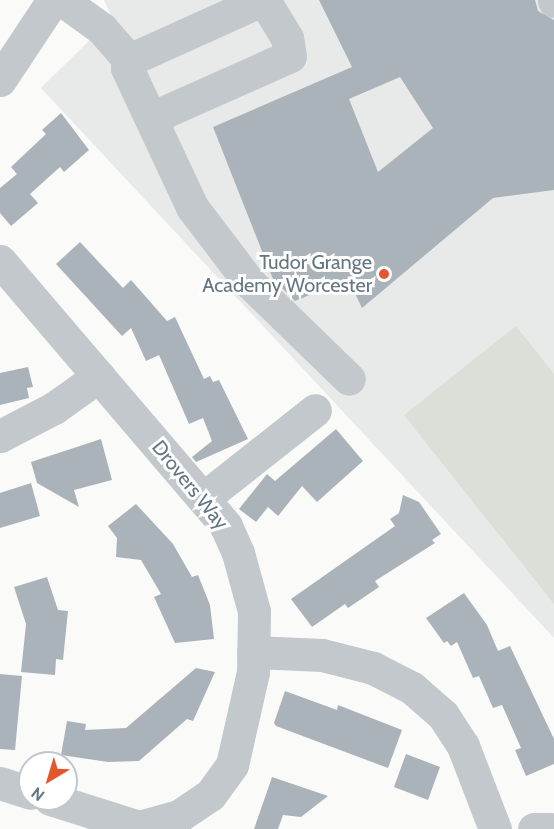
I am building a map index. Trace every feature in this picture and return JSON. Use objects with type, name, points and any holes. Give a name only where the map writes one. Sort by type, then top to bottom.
[{"type":"street","points":[[0,80],[53,0]]},
{"type":"street","points":[[62,0],[102,29],[129,60]]},
{"type":"street","points":[[129,60],[263,0],[286,38],[290,56],[151,118]]},
{"type":"street","points":[[129,60],[127,68],[192,207],[249,282],[349,379]]},
{"type":"street","name":"Drovers Way","points":[[0,261],[205,497],[226,526],[238,553],[254,611],[253,672],[232,765],[210,795],[179,816],[140,827],[78,808]]},
{"type":"street","points":[[0,436],[54,408],[99,376]]},
{"type":"street","points":[[205,497],[315,410]]},
{"type":"street","points":[[253,652],[322,655],[373,668],[412,688],[443,715],[463,746],[495,829]]},
{"type":"street","points":[[0,783],[18,789]]},
{"type":"shaded area","name":"Tudor Grange Academy Worcester","points":[[104,0],[554,0],[554,638],[41,88],[112,18]]},
{"type":"shaded area","points":[[516,326],[554,374],[554,604],[404,415]]},
{"type":"building","points":[[319,0],[535,0],[538,11],[554,20],[554,190],[493,198],[362,308],[348,279],[295,301],[273,279],[213,127],[352,67]],"holes":[[[400,77],[433,128],[378,172],[349,99]]]},
{"type":"building","points":[[61,113],[89,150],[64,172],[60,167],[30,194],[38,203],[11,226],[0,213],[0,188],[17,174],[11,167],[46,134],[42,130]]},
{"type":"building","points":[[80,242],[123,288],[131,280],[167,321],[175,317],[204,379],[210,376],[213,382],[219,380],[248,439],[196,462],[192,457],[212,441],[203,418],[189,424],[159,355],[146,361],[131,328],[122,336],[56,264]]},
{"type":"building","points":[[28,367],[33,387],[27,388],[29,398],[0,405],[0,373]]},
{"type":"building","points":[[336,429],[363,461],[317,502],[302,486],[278,516],[268,507],[256,522],[239,509],[267,474],[275,481]]},
{"type":"building","points":[[101,439],[112,480],[74,490],[79,507],[37,483],[31,462]]},
{"type":"building","points":[[31,483],[40,516],[0,528],[0,493]]},
{"type":"building","points":[[403,495],[419,502],[441,534],[432,540],[435,543],[375,581],[379,587],[348,608],[345,604],[312,627],[291,599],[395,526],[390,519],[399,513]]},
{"type":"building","points":[[136,504],[173,544],[192,577],[198,575],[210,605],[214,639],[175,643],[154,597],[161,594],[141,560],[116,557],[117,538],[108,526]]},
{"type":"building","points":[[47,577],[58,610],[68,611],[63,660],[56,659],[55,675],[21,672],[26,624],[14,587]]},
{"type":"building","points":[[464,593],[487,625],[498,651],[510,646],[554,739],[554,764],[526,776],[515,750],[521,748],[502,705],[493,708],[479,676],[473,678],[457,642],[451,646],[447,641],[444,643],[426,618]]},
{"type":"building","points":[[196,668],[215,672],[193,721],[187,719],[139,761],[108,762],[78,758],[78,751],[62,751],[67,721],[86,724],[85,730],[126,728]]},
{"type":"building","points":[[0,674],[22,676],[15,750],[0,749]]},
{"type":"building","points":[[285,691],[337,710],[338,705],[402,730],[388,768],[276,726],[274,723]]},
{"type":"building","points":[[406,754],[440,767],[428,800],[394,787]]},
{"type":"building","points":[[272,777],[328,796],[301,817],[283,815],[278,829],[254,829]]},
{"type":"place","name":"Tudor Grange Academy Worcester","points":[[384,274]]}]
